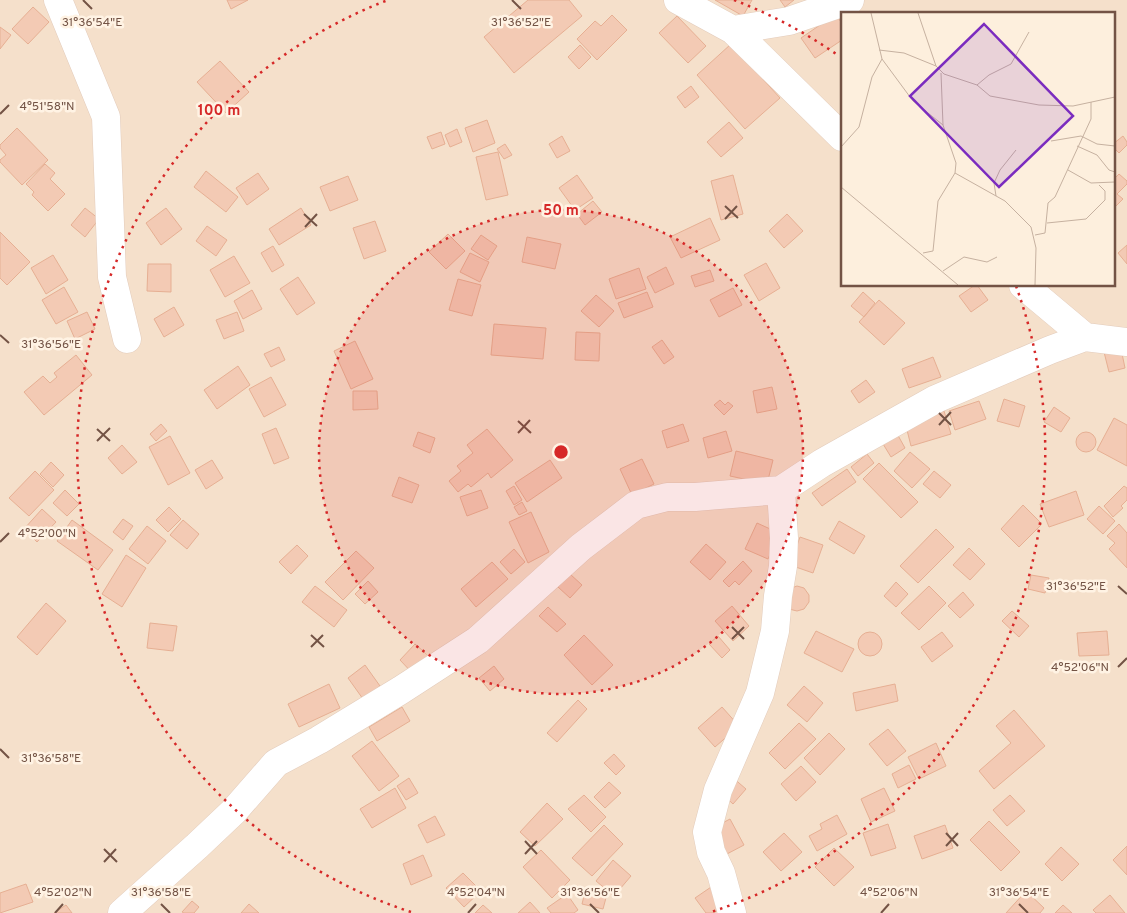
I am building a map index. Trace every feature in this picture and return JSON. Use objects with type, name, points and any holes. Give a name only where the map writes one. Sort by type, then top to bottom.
[{"type":"street","points":[[58,0],[106,117],[112,277],[127,339]]},
{"type":"street","points":[[678,0],[733,30],[841,136]]},
{"type":"street","points":[[733,30],[789,21],[850,0]]},
{"type":"street","points":[[1024,286],[1085,337]]},
{"type":"street","points":[[122,913],[234,811],[276,763],[319,740],[478,640],[582,547],[636,505],[667,497],[695,497],[781,490],[822,463],[936,399],[1050,350],[1085,337],[1127,342]]},
{"type":"street","points":[[732,913],[721,873],[711,852],[707,832],[718,790],[760,693],[775,631],[783,566],[784,538],[781,490]]},
{"type":"shaded area","points":[[0,0],[1127,0],[1127,913],[0,913]]},
{"type":"building","points":[[227,0],[248,0],[231,9]]},
{"type":"building","points":[[528,0],[569,0],[582,16],[514,73],[484,37]]},
{"type":"building","points":[[715,0],[752,0],[743,16]]},
{"type":"building","points":[[780,0],[794,0],[785,7]]},
{"type":"building","points":[[33,7],[49,22],[28,44],[12,29]]},
{"type":"building","points":[[836,14],[841,22],[841,41],[815,58],[801,38]]},
{"type":"building","points":[[612,15],[627,30],[597,60],[577,39],[595,21],[601,26]]},
{"type":"building","points":[[677,16],[706,46],[688,63],[659,33]]},
{"type":"building","points":[[0,27],[11,35],[0,49]]},
{"type":"building","points":[[731,44],[780,98],[745,129],[697,75]]},
{"type":"building","points":[[580,45],[591,57],[579,69],[568,57]]},
{"type":"building","points":[[220,61],[249,92],[226,113],[197,82]]},
{"type":"building","points":[[691,86],[699,97],[685,108],[677,97]]},
{"type":"building","points":[[487,120],[495,143],[473,152],[465,128]]},
{"type":"building","points":[[729,122],[743,138],[721,157],[707,142]]},
{"type":"building","points":[[17,128],[48,160],[22,185],[0,162],[6,155],[0,148],[0,145]]},
{"type":"building","points":[[457,129],[462,142],[450,147],[445,135]]},
{"type":"building","points":[[441,132],[445,144],[432,149],[427,137]]},
{"type":"building","points":[[562,136],[570,151],[557,158],[549,144]]},
{"type":"building","points":[[1123,136],[1127,145],[1119,153],[1114,148],[1114,143]]},
{"type":"building","points":[[505,144],[512,155],[504,159],[497,149]]},
{"type":"building","points":[[498,152],[508,195],[486,200],[476,157]]},
{"type":"building","points":[[45,164],[55,173],[50,179],[65,194],[48,211],[32,195],[34,192],[26,184]]},
{"type":"building","points":[[206,171],[238,197],[226,212],[194,187]]},
{"type":"building","points":[[258,173],[269,189],[247,205],[236,188]]},
{"type":"building","points":[[1119,174],[1127,181],[1127,184],[1117,194],[1123,199],[1114,208],[1114,179]]},
{"type":"building","points":[[577,175],[593,198],[575,210],[559,188]]},
{"type":"building","points":[[733,175],[743,214],[721,220],[711,181]]},
{"type":"building","points":[[348,176],[358,200],[330,211],[320,187]]},
{"type":"building","points":[[593,201],[602,212],[585,225],[577,214]]},
{"type":"building","points":[[85,208],[99,219],[85,237],[71,225]]},
{"type":"building","points":[[166,208],[182,229],[161,245],[146,223]]},
{"type":"building","points":[[301,208],[311,225],[279,245],[269,229]]},
{"type":"building","points":[[787,214],[803,231],[784,248],[769,231]]},
{"type":"building","points":[[710,218],[720,240],[681,258],[670,237]]},
{"type":"building","points":[[375,221],[386,251],[364,259],[353,228]]},
{"type":"building","points":[[207,226],[227,240],[216,256],[196,241]]},
{"type":"building","points":[[0,232],[30,262],[7,285],[0,278]]},
{"type":"building","points":[[448,234],[465,251],[446,269],[429,252]]},
{"type":"building","points":[[481,235],[497,246],[488,260],[471,249]]},
{"type":"building","points":[[527,237],[561,244],[555,269],[522,262]]},
{"type":"building","points":[[1127,245],[1127,264],[1118,253]]},
{"type":"building","points":[[273,246],[284,265],[272,272],[261,253]]},
{"type":"building","points":[[470,253],[489,262],[480,282],[460,272]]},
{"type":"building","points":[[53,255],[68,280],[46,294],[31,268]]},
{"type":"building","points":[[234,256],[250,283],[225,297],[210,270]]},
{"type":"building","points":[[766,263],[780,288],[759,301],[744,275]]},
{"type":"building","points":[[148,264],[171,264],[171,292],[147,291]]},
{"type":"building","points":[[666,267],[674,284],[655,293],[647,277]]},
{"type":"building","points":[[639,268],[646,289],[616,299],[609,279]]},
{"type":"building","points":[[710,270],[714,281],[695,287],[691,276]]},
{"type":"building","points":[[298,277],[315,303],[297,315],[280,289]]},
{"type":"building","points":[[458,279],[481,285],[472,316],[449,310]]},
{"type":"building","points":[[974,286],[978,286],[988,300],[971,312],[959,296]]},
{"type":"building","points":[[64,287],[78,312],[56,324],[42,300]]},
{"type":"building","points":[[733,288],[742,305],[719,317],[710,300]]},
{"type":"building","points":[[252,290],[262,309],[243,319],[234,301]]},
{"type":"building","points":[[647,292],[653,307],[624,318],[618,303]]},
{"type":"building","points":[[863,292],[875,303],[864,317],[851,306]]},
{"type":"building","points":[[596,295],[614,311],[599,327],[581,311]]},
{"type":"building","points":[[879,300],[905,323],[884,345],[859,322]]},
{"type":"building","points":[[174,307],[184,325],[164,337],[154,319]]},
{"type":"building","points":[[87,312],[95,329],[75,339],[67,321]]},
{"type":"building","points":[[237,312],[244,331],[224,339],[216,320]]},
{"type":"building","points":[[494,324],[546,328],[543,359],[491,355]]},
{"type":"building","points":[[576,332],[600,333],[599,361],[575,360]]},
{"type":"building","points":[[662,340],[674,357],[664,364],[652,347]]},
{"type":"building","points":[[355,341],[373,379],[351,389],[334,351]]},
{"type":"building","points":[[1120,344],[1125,368],[1109,372],[1103,348]]},
{"type":"building","points":[[279,347],[285,360],[271,367],[264,354]]},
{"type":"building","points":[[76,355],[92,375],[44,415],[24,392],[43,376],[50,383],[57,377],[54,373]]},
{"type":"building","points":[[933,357],[941,377],[909,388],[902,369]]},
{"type":"building","points":[[238,366],[250,385],[217,409],[204,390]]},
{"type":"building","points":[[271,377],[286,405],[264,417],[249,389]]},
{"type":"building","points":[[866,380],[875,392],[859,403],[851,391]]},
{"type":"building","points":[[772,387],[777,409],[757,413],[753,391]]},
{"type":"building","points":[[353,391],[377,391],[378,409],[353,410]]},
{"type":"building","points":[[1004,399],[1025,406],[1019,427],[997,421]]},
{"type":"building","points":[[720,400],[725,405],[728,402],[733,406],[724,415],[714,405]]},
{"type":"building","points":[[979,401],[986,419],[955,430],[949,411]]},
{"type":"building","points":[[1054,407],[1070,418],[1061,432],[1044,422]]},
{"type":"building","points":[[944,411],[951,434],[911,446],[905,422]]},
{"type":"building","points":[[1114,418],[1127,425],[1127,466],[1097,450]]},
{"type":"building","points":[[161,424],[167,431],[156,441],[150,434]]},
{"type":"building","points":[[683,424],[689,441],[667,448],[662,431]]},
{"type":"building","points":[[276,428],[289,458],[274,464],[262,434]]},
{"type":"building","points":[[487,429],[513,460],[491,478],[488,473],[471,487],[468,484],[458,492],[449,481],[461,471],[457,466],[473,453],[467,445]]},
{"type":"building","points":[[895,430],[905,448],[891,457],[880,439]]},
{"type":"building","points":[[726,431],[732,451],[708,458],[703,438]]},
{"type":"building","points":[[418,432],[435,438],[430,453],[413,446]]},
{"type":"building","points":[[1086,432],[1093,435],[1096,442],[1093,449],[1086,452],[1079,449],[1076,442],[1079,435]]},
{"type":"building","points":[[170,436],[190,473],[168,485],[149,447]]},
{"type":"building","points":[[122,445],[137,462],[122,474],[108,458]]},
{"type":"building","points":[[736,451],[773,460],[767,484],[730,476]]},
{"type":"building","points":[[910,452],[930,469],[912,488],[894,471]]},
{"type":"building","points":[[867,454],[874,463],[858,476],[851,467]]},
{"type":"building","points":[[642,459],[654,484],[632,495],[620,469]]},
{"type":"building","points":[[212,460],[223,478],[206,489],[195,470]]},
{"type":"building","points":[[550,460],[562,478],[527,502],[515,483]]},
{"type":"building","points":[[51,462],[64,475],[53,487],[40,474]]},
{"type":"building","points":[[879,463],[918,502],[901,518],[863,479]]},
{"type":"building","points":[[847,469],[856,482],[822,506],[812,493]]},
{"type":"building","points":[[35,471],[54,490],[29,516],[9,498]]},
{"type":"building","points":[[934,471],[951,485],[940,498],[923,484]]},
{"type":"building","points":[[399,477],[419,485],[412,503],[392,496]]},
{"type":"building","points":[[514,486],[522,500],[514,505],[506,491]]},
{"type":"building","points":[[1124,486],[1127,488],[1127,500],[1121,506],[1123,508],[1113,517],[1104,506]]},
{"type":"building","points":[[65,490],[79,504],[67,516],[53,503]]},
{"type":"building","points":[[481,490],[488,508],[467,516],[460,497]]},
{"type":"building","points":[[1076,491],[1084,515],[1049,527],[1040,504]]},
{"type":"building","points":[[522,502],[527,511],[519,515],[514,507]]},
{"type":"building","points":[[1023,505],[1042,524],[1019,547],[1001,529]]},
{"type":"building","points":[[1099,506],[1115,521],[1103,534],[1087,519]]},
{"type":"building","points":[[169,507],[181,519],[168,532],[156,520]]},
{"type":"building","points":[[42,509],[56,522],[37,542],[24,529]]},
{"type":"building","points":[[531,512],[549,552],[528,563],[509,522]]},
{"type":"building","points":[[123,519],[133,526],[123,540],[113,532]]},
{"type":"building","points":[[72,520],[113,550],[98,570],[57,541]]},
{"type":"building","points":[[183,520],[199,534],[187,549],[170,535]]},
{"type":"building","points":[[839,521],[865,536],[854,554],[829,539]]},
{"type":"building","points":[[757,523],[779,533],[768,559],[745,549]]},
{"type":"building","points":[[1119,524],[1127,533],[1127,568],[1109,549],[1115,543],[1107,536]]},
{"type":"building","points":[[147,526],[166,541],[148,564],[129,549]]},
{"type":"building","points":[[936,529],[954,547],[918,583],[900,566]]},
{"type":"building","points":[[800,537],[823,545],[813,573],[790,565]]},
{"type":"building","points":[[706,544],[726,562],[710,580],[690,562]]},
{"type":"building","points":[[297,545],[308,556],[291,574],[279,562]]},
{"type":"building","points":[[969,548],[985,564],[970,580],[953,565]]},
{"type":"building","points":[[514,549],[525,562],[511,574],[500,562]]},
{"type":"building","points":[[356,551],[374,568],[343,600],[325,582]]},
{"type":"building","points":[[126,555],[146,568],[122,607],[102,594]]},
{"type":"building","points":[[743,561],[752,571],[739,585],[735,581],[729,587],[723,581]]},
{"type":"building","points":[[492,562],[508,579],[476,607],[461,589]]},
{"type":"building","points":[[570,574],[582,585],[570,598],[558,587]]},
{"type":"building","points":[[1031,575],[1049,578],[1045,593],[1028,589]]},
{"type":"building","points":[[368,581],[378,592],[365,604],[355,594]]},
{"type":"building","points":[[896,582],[908,594],[896,607],[884,596]]},
{"type":"building","points":[[315,586],[347,610],[334,627],[302,602]]},
{"type":"building","points":[[797,586],[804,588],[809,595],[809,602],[804,609],[797,611],[789,609],[789,589]]},
{"type":"building","points":[[929,586],[946,603],[919,630],[901,613]]},
{"type":"building","points":[[963,592],[974,605],[960,618],[948,606]]},
{"type":"building","points":[[46,603],[66,621],[37,655],[17,637]]},
{"type":"building","points":[[732,606],[749,626],[733,641],[715,621]]},
{"type":"building","points":[[548,607],[566,624],[557,632],[539,616]]},
{"type":"building","points":[[1012,611],[1029,626],[1019,637],[1002,621]]},
{"type":"building","points":[[150,623],[177,626],[173,651],[147,648]]},
{"type":"building","points":[[816,631],[854,649],[842,672],[804,653]]},
{"type":"building","points":[[1107,631],[1109,655],[1079,656],[1077,633]]},
{"type":"building","points":[[870,632],[879,635],[882,644],[879,653],[870,656],[861,653],[858,644],[861,635]]},
{"type":"building","points":[[942,632],[953,646],[932,662],[921,647]]},
{"type":"building","points":[[584,635],[613,665],[592,685],[564,655]]},
{"type":"building","points":[[718,636],[730,650],[722,658],[709,644]]},
{"type":"building","points":[[415,644],[433,660],[416,677],[400,660]]},
{"type":"building","points":[[365,665],[380,686],[363,699],[348,678]]},
{"type":"building","points":[[494,666],[504,679],[490,691],[479,678]]},
{"type":"building","points":[[329,684],[340,708],[299,727],[288,704]]},
{"type":"building","points":[[895,684],[898,701],[856,711],[853,693]]},
{"type":"building","points":[[804,686],[823,703],[807,722],[787,705]]},
{"type":"building","points":[[578,700],[587,709],[557,742],[547,733]]},
{"type":"building","points":[[402,707],[410,721],[377,741],[369,727]]},
{"type":"building","points":[[722,707],[739,726],[715,747],[698,728]]},
{"type":"building","points":[[1014,710],[1045,746],[994,789],[979,771],[1011,743],[996,726]]},
{"type":"building","points":[[799,723],[816,739],[785,769],[769,753]]},
{"type":"building","points":[[888,729],[906,751],[887,766],[869,744]]},
{"type":"building","points":[[829,733],[845,749],[820,775],[804,758]]},
{"type":"building","points":[[372,741],[399,776],[379,791],[352,756]]},
{"type":"building","points":[[936,743],[946,766],[919,779],[908,757]]},
{"type":"building","points":[[614,754],[625,766],[616,775],[604,763]]},
{"type":"building","points":[[909,765],[916,779],[898,788],[892,774]]},
{"type":"building","points":[[801,766],[816,782],[796,801],[781,784]]},
{"type":"building","points":[[732,777],[746,789],[733,804],[719,791]]},
{"type":"building","points":[[409,778],[418,793],[406,800],[397,786]]},
{"type":"building","points":[[609,782],[621,793],[605,808],[594,797]]},
{"type":"building","points":[[395,788],[406,808],[372,828],[360,809]]},
{"type":"building","points":[[884,788],[895,811],[871,822],[861,799]]},
{"type":"building","points":[[584,795],[606,817],[591,832],[568,809]]},
{"type":"building","points":[[1010,795],[1025,811],[1007,826],[993,810]]},
{"type":"building","points":[[547,803],[563,819],[535,846],[520,832]]},
{"type":"building","points":[[837,815],[847,834],[817,851],[809,836],[822,829],[820,824]]},
{"type":"building","points":[[435,816],[445,835],[427,843],[418,825]]},
{"type":"building","points":[[730,819],[744,845],[725,855],[711,829]]},
{"type":"building","points":[[989,821],[1020,852],[1001,871],[970,840]]},
{"type":"building","points":[[888,824],[896,848],[871,856],[863,833]]},
{"type":"building","points":[[604,825],[623,844],[592,876],[572,858]]},
{"type":"building","points":[[945,825],[953,848],[922,859],[914,836]]},
{"type":"building","points":[[784,833],[802,852],[781,871],[763,852]]},
{"type":"building","points":[[1127,846],[1127,875],[1113,860]]},
{"type":"building","points":[[1061,847],[1079,864],[1062,881],[1045,864]]},
{"type":"building","points":[[834,848],[854,867],[834,886],[815,867]]},
{"type":"building","points":[[541,850],[570,880],[552,898],[523,867]]},
{"type":"building","points":[[423,855],[432,876],[411,885],[403,864]]},
{"type":"building","points":[[613,860],[631,876],[614,896],[596,881]]},
{"type":"building","points":[[463,873],[481,891],[464,907],[446,888]]},
{"type":"building","points":[[26,884],[33,902],[0,913],[0,893]]},
{"type":"building","points":[[714,885],[727,903],[714,913],[706,913],[695,898]]},
{"type":"building","points":[[586,888],[607,894],[603,909],[582,904]]},
{"type":"building","points":[[1026,891],[1044,908],[1040,913],[1006,913]]},
{"type":"building","points":[[567,894],[578,910],[574,913],[551,913],[547,908]]},
{"type":"building","points":[[1110,895],[1125,913],[1096,913],[1093,910]]},
{"type":"building","points":[[192,901],[199,907],[194,913],[182,912]]},
{"type":"building","points":[[530,902],[540,913],[518,913]]},
{"type":"building","points":[[249,904],[259,913],[241,913]]},
{"type":"building","points":[[66,905],[72,913],[54,913]]},
{"type":"building","points":[[483,905],[492,913],[475,913]]},
{"type":"building","points":[[1063,905],[1072,913],[1055,913]]}]
